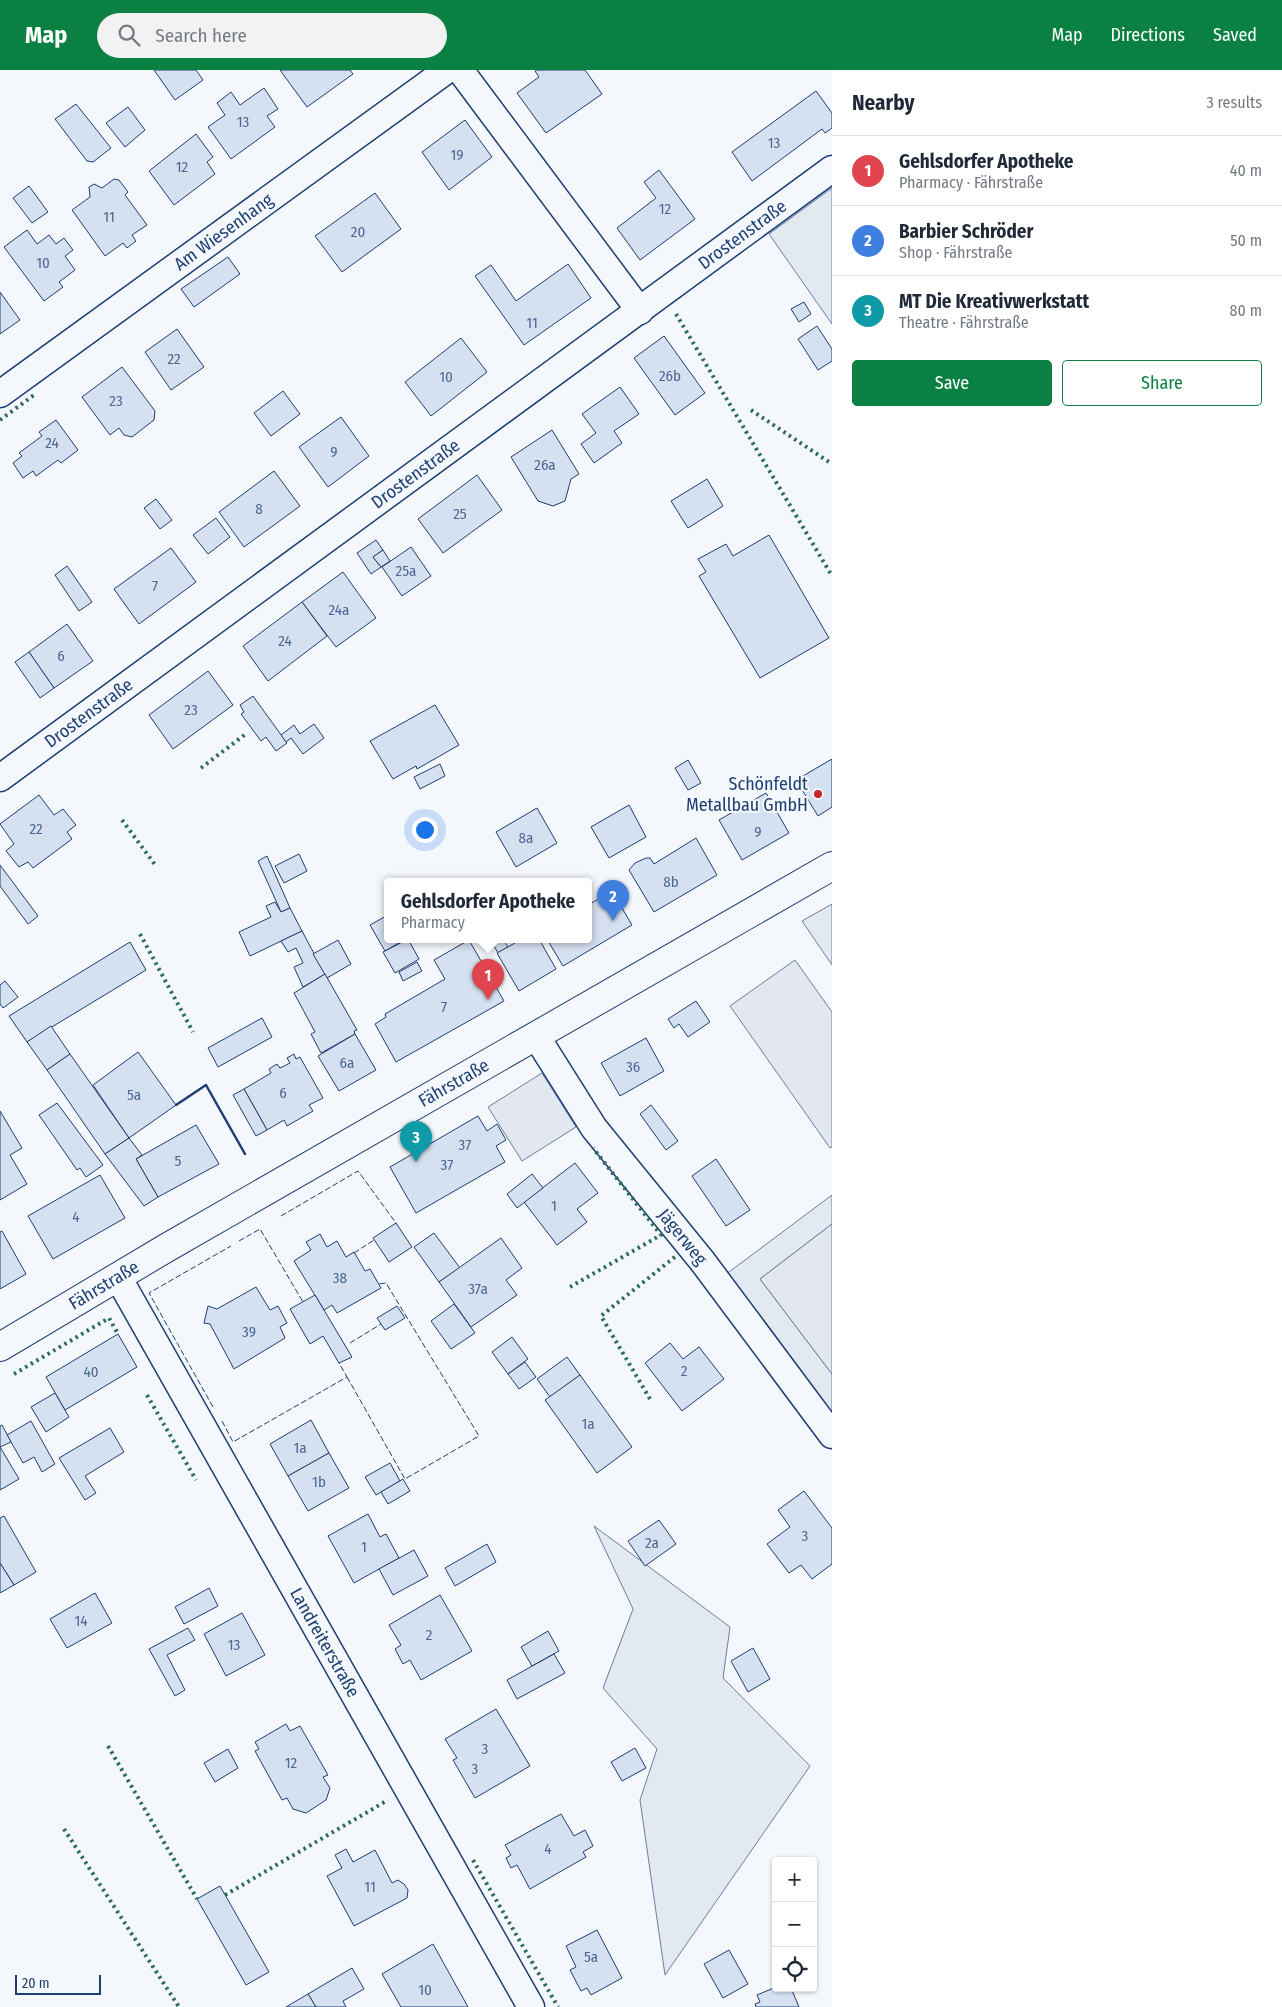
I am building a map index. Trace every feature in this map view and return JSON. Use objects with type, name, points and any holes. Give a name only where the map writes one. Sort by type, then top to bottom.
[{"type":"street","name":"Am Wiesenhang","points":[[0,394],[447,70]]},
{"type":"street","points":[[460,70],[640,311]]},
{"type":"street","name":"Drostenstraße","points":[[0,778],[640,311],[832,168]]},
{"type":"street","name":"Fährstraße","points":[[0,1346],[832,866]]},
{"type":"street","name":"Jägerweg","points":[[536,1036],[594,1128],[702,1262],[832,1436]]},
{"type":"street","name":"Landreiterstraße","points":[[118,1277],[531,2007]]},
{"type":"shaded area","points":[[832,188],[832,324],[769,234]]},
{"type":"shaded area","points":[[832,904],[832,965],[802,921]]},
{"type":"shaded area","points":[[795,960],[832,1012],[832,1147],[830,1148],[730,1006]]},
{"type":"shaded area","points":[[542,1073],[576,1127],[522,1161],[488,1107]]},
{"type":"shaded area","points":[[832,1195],[832,1224],[760,1279],[832,1374],[832,1435],[717,1281]]},
{"type":"shaded area","points":[[832,1224],[832,1374],[760,1279]]},
{"type":"shaded area","points":[[594,1526],[730,1627],[723,1678],[810,1766],[665,1975],[640,1800],[657,1749],[603,1688],[633,1609]]},
{"type":"building","points":[[154,70],[196,70],[203,80],[175,100]]},
{"type":"building","points":[[280,70],[350,70],[353,74],[307,107]]},
{"type":"building","points":[[585,70],[602,94],[546,133],[517,93],[539,77],[535,71]]},
{"type":"building","points":[[264,88],[278,109],[267,116],[275,127],[231,159],[208,127],[225,115],[217,103],[231,92],[240,105]]},
{"type":"building","points":[[816,91],[832,113],[832,128],[825,133],[822,129],[752,181],[732,152]]},
{"type":"building","points":[[76,104],[111,148],[93,162],[87,161],[55,119]]},
{"type":"building","points":[[128,107],[145,130],[125,147],[106,123]]},
{"type":"building","points":[[465,120],[492,157],[449,190],[422,152]]},
{"type":"building","points":[[196,134],[213,157],[207,162],[215,174],[174,205],[149,171]]},
{"type":"building","points":[[659,170],[695,219],[640,260],[617,228],[656,198],[644,182]]},
{"type":"building","points":[[114,179],[119,180],[128,192],[125,195],[147,225],[132,235],[136,241],[127,248],[123,243],[105,256],[72,210],[90,197],[89,187],[94,184],[102,188]]},
{"type":"building","points":[[29,186],[48,212],[32,223],[13,198]]},
{"type":"building","points":[[375,193],[401,229],[342,272],[315,236]]},
{"type":"building","points":[[27,230],[37,244],[49,235],[56,244],[64,238],[73,250],[65,256],[75,270],[59,282],[63,287],[44,301],[4,247]]},
{"type":"building","points":[[228,257],[240,274],[194,307],[181,289]]},
{"type":"building","points":[[568,264],[591,298],[524,345],[475,276],[491,265],[516,301]]},
{"type":"building","points":[[0,292],[20,320],[0,334]]},
{"type":"building","points":[[804,302],[811,314],[799,322],[791,309]]},
{"type":"building","points":[[817,326],[832,349],[832,361],[818,370],[798,339]]},
{"type":"building","points":[[177,329],[204,367],[171,390],[145,352]]},
{"type":"building","points":[[664,336],[705,393],[675,415],[634,358]]},
{"type":"building","points":[[461,338],[487,372],[431,416],[405,382]]},
{"type":"building","points":[[122,367],[155,411],[154,420],[132,437],[124,435],[119,428],[110,435],[82,397]]},
{"type":"building","points":[[620,387],[639,414],[614,431],[622,443],[594,463],[581,444],[596,433],[582,414]]},
{"type":"building","points":[[283,391],[300,414],[271,436],[254,413]]},
{"type":"building","points":[[341,417],[369,456],[328,487],[299,447]]},
{"type":"building","points":[[56,420],[78,450],[61,463],[58,460],[36,476],[33,471],[23,478],[13,463],[22,456],[19,453],[42,436],[39,432]]},
{"type":"building","points":[[552,430],[579,474],[571,479],[565,501],[553,506],[538,501],[511,457]]},
{"type":"building","points":[[274,471],[300,506],[244,547],[219,512]]},
{"type":"building","points":[[477,475],[502,510],[443,553],[418,519]]},
{"type":"building","points":[[707,479],[723,506],[688,528],[671,501]]},
{"type":"building","points":[[156,499],[172,520],[160,529],[144,508]]},
{"type":"building","points":[[216,518],[230,537],[208,554],[193,535]]},
{"type":"building","points":[[769,535],[829,638],[760,678],[699,576],[706,572],[698,559],[726,544],[733,556]]},
{"type":"building","points":[[376,540],[383,550],[373,557],[381,567],[371,574],[357,553]]},
{"type":"building","points":[[411,547],[431,576],[402,596],[382,567]]},
{"type":"building","points":[[171,548],[196,582],[139,624],[114,589]]},
{"type":"building","points":[[383,550],[390,561],[381,567],[373,557]]},
{"type":"building","points":[[67,566],[92,602],[79,611],[55,575]]},
{"type":"building","points":[[343,572],[376,618],[336,647],[302,602]]},
{"type":"building","points":[[302,602],[327,636],[268,681],[243,646]]},
{"type":"building","points":[[67,624],[93,661],[54,688],[29,652]]},
{"type":"building","points":[[29,652],[54,688],[40,698],[15,662]]},
{"type":"building","points":[[208,671],[233,705],[173,749],[149,715]]},
{"type":"building","points":[[253,696],[287,743],[276,751],[266,737],[261,741],[241,714],[244,712],[240,705]]},
{"type":"building","points":[[435,705],[459,745],[417,769],[416,766],[393,779],[370,741]]},
{"type":"building","points":[[314,724],[324,738],[303,754],[291,738],[286,742],[281,735],[294,725],[300,734]]},
{"type":"building","name":"Schönfeldt Metallbau GmbH","points":[[832,759],[832,807],[818,816],[796,780]]},
{"type":"building","points":[[688,760],[701,783],[688,790],[675,768]]},
{"type":"building","points":[[440,764],[445,776],[420,789],[414,777]]},
{"type":"building","points":[[766,793],[789,833],[742,860],[719,820]]},
{"type":"building","points":[[39,795],[54,815],[63,809],[76,825],[67,832],[72,839],[33,868],[28,862],[19,867],[6,851],[14,844],[0,824]]},
{"type":"building","points":[[629,805],[646,837],[609,858],[591,827]]},
{"type":"building","points":[[537,808],[557,843],[516,867],[496,832]]},
{"type":"building","points":[[696,838],[717,875],[654,912],[629,870],[635,863],[646,858],[650,858],[654,864]]},
{"type":"building","points":[[299,854],[307,871],[284,883],[275,866]]},
{"type":"building","points":[[267,856],[290,908],[281,912],[258,861]]},
{"type":"building","points":[[0,865],[38,916],[28,924],[0,886]]},
{"type":"building","points":[[612,891],[632,925],[563,966],[549,943],[592,943],[592,903]]},
{"type":"building","points":[[275,902],[281,912],[290,908],[302,931],[250,956],[239,932],[271,917],[266,906]]},
{"type":"building","points":[[384,917],[384,943],[399,943],[385,951],[370,925]]},
{"type":"building","points":[[302,931],[325,974],[303,987],[294,967],[303,963],[296,948],[288,952],[281,941]]},
{"type":"building","points":[[338,940],[351,964],[327,978],[313,954]]},
{"type":"building","points":[[130,942],[146,970],[27,1042],[9,1016]]},
{"type":"building","points":[[400,943],[410,943],[419,959],[395,973],[383,952]]},
{"type":"building","points":[[464,943],[471,943],[504,1001],[396,1062],[375,1024],[386,1017],[385,1014],[445,979],[434,960]]},
{"type":"building","points":[[492,943],[506,943],[508,947],[498,953]]},
{"type":"building","points":[[515,943],[541,943],[556,969],[519,991],[497,953]]},
{"type":"building","points":[[417,962],[422,971],[403,981],[399,972]]},
{"type":"building","points":[[325,974],[357,1030],[354,1031],[355,1034],[321,1053],[311,1034],[315,1032],[294,993]]},
{"type":"building","points":[[5,981],[18,997],[3,1008],[0,1004],[0,985]]},
{"type":"building","points":[[696,1001],[710,1022],[688,1037],[679,1024],[674,1028],[668,1019]]},
{"type":"building","points":[[262,1018],[272,1037],[218,1067],[208,1048]]},
{"type":"building","points":[[51,1026],[70,1054],[47,1070],[27,1042]]},
{"type":"building","points":[[355,1034],[376,1070],[339,1091],[318,1056]]},
{"type":"building","points":[[646,1038],[664,1071],[620,1096],[601,1063]]},
{"type":"building","points":[[138,1052],[176,1105],[129,1138],[93,1085]]},
{"type":"building","points":[[70,1054],[129,1138],[105,1154],[47,1070]]},
{"type":"building","points":[[294,1054],[296,1059],[300,1057],[323,1098],[309,1105],[313,1111],[287,1126],[284,1120],[267,1130],[244,1089],[271,1073],[269,1069],[277,1064],[280,1068],[290,1063],[287,1058]]},
{"type":"building","points":[[244,1089],[267,1130],[256,1136],[233,1095]]},
{"type":"building","points":[[57,1103],[103,1165],[86,1177],[80,1168],[77,1170],[39,1115]]},
{"type":"building","points":[[651,1105],[678,1141],[666,1150],[640,1114]]},
{"type":"building","points":[[0,1111],[22,1148],[10,1155],[27,1184],[0,1200]]},
{"type":"building","points":[[478,1116],[487,1131],[497,1124],[506,1140],[496,1146],[505,1162],[416,1213],[390,1167]]},
{"type":"building","points":[[196,1125],[219,1164],[158,1197],[136,1159]]},
{"type":"building","points":[[129,1138],[142,1155],[136,1159],[158,1197],[144,1206],[105,1154]]},
{"type":"building","points":[[716,1159],[750,1210],[726,1226],[692,1176]]},
{"type":"building","points":[[575,1163],[598,1193],[577,1209],[587,1222],[557,1245],[524,1202]]},
{"type":"building","points":[[532,1174],[543,1188],[517,1208],[507,1194]]},
{"type":"building","points":[[100,1175],[125,1218],[53,1259],[28,1216]]},
{"type":"building","points":[[396,1223],[412,1247],[389,1262],[373,1238]]},
{"type":"building","points":[[2,1231],[26,1274],[0,1289],[0,1232]]},
{"type":"building","points":[[434,1233],[460,1268],[439,1282],[414,1247]]},
{"type":"building","points":[[320,1234],[327,1247],[337,1241],[346,1257],[354,1252],[365,1271],[370,1269],[381,1288],[337,1313],[332,1305],[324,1310],[294,1261],[311,1250],[306,1242]]},
{"type":"building","points":[[501,1238],[522,1268],[506,1280],[517,1295],[471,1327],[439,1282]]},
{"type":"building","points":[[256,1287],[270,1310],[278,1306],[287,1323],[280,1327],[285,1338],[234,1369],[210,1324],[204,1323],[208,1306],[217,1309]]},
{"type":"building","points":[[315,1295],[352,1357],[339,1363],[323,1336],[310,1344],[290,1309]]},
{"type":"building","points":[[454,1304],[475,1333],[451,1349],[431,1321]]},
{"type":"building","points":[[397,1306],[405,1318],[385,1330],[377,1318]]},
{"type":"building","points":[[118,1334],[137,1367],[65,1410],[46,1377]]},
{"type":"building","points":[[512,1337],[528,1359],[508,1374],[492,1352]]},
{"type":"building","points":[[670,1343],[683,1359],[699,1347],[724,1379],[682,1411],[645,1363]]},
{"type":"building","points":[[567,1357],[580,1375],[550,1397],[537,1379]]},
{"type":"building","points":[[525,1362],[536,1377],[519,1389],[508,1374]]},
{"type":"building","points":[[580,1375],[632,1447],[597,1473],[545,1400]]},
{"type":"building","points":[[55,1393],[69,1417],[46,1432],[31,1407]]},
{"type":"building","points":[[311,1420],[329,1453],[288,1476],[270,1444]]},
{"type":"building","points":[[31,1421],[55,1464],[42,1472],[34,1457],[23,1463],[7,1435]]},
{"type":"building","points":[[2,1425],[11,1442],[0,1447],[0,1426]]},
{"type":"building","points":[[110,1428],[124,1452],[85,1476],[96,1493],[85,1500],[59,1458]]},
{"type":"building","points":[[0,1447],[19,1479],[0,1490]]},
{"type":"building","points":[[329,1453],[349,1488],[308,1511],[288,1476]]},
{"type":"building","points":[[390,1463],[400,1481],[376,1495],[365,1477]]},
{"type":"building","points":[[403,1479],[410,1491],[388,1504],[381,1492]]},
{"type":"building","points":[[804,1491],[832,1528],[832,1564],[812,1579],[801,1565],[789,1573],[767,1544],[790,1527],[778,1510]]},
{"type":"building","points":[[368,1514],[380,1537],[386,1534],[399,1558],[354,1583],[328,1536]]},
{"type":"building","points":[[4,1516],[36,1572],[14,1585],[0,1563],[0,1518]]},
{"type":"building","points":[[659,1520],[676,1544],[645,1566],[628,1541]]},
{"type":"building","points":[[487,1544],[496,1562],[455,1586],[445,1568]]},
{"type":"building","points":[[414,1550],[428,1576],[393,1595],[379,1569]]},
{"type":"building","points":[[0,1563],[14,1585],[0,1593]]},
{"type":"building","points":[[209,1588],[218,1606],[184,1624],[175,1607]]},
{"type":"building","points":[[95,1593],[112,1623],[67,1648],[50,1619]]},
{"type":"building","points":[[440,1595],[472,1651],[421,1680],[410,1660],[403,1664],[395,1649],[401,1645],[389,1625]]},
{"type":"building","points":[[242,1613],[265,1655],[226,1676],[204,1634]]},
{"type":"building","points":[[188,1628],[195,1640],[167,1655],[185,1690],[175,1696],[149,1649]]},
{"type":"building","points":[[548,1631],[559,1651],[532,1666],[521,1647]]},
{"type":"building","points":[[753,1648],[770,1679],[748,1692],[731,1661]]},
{"type":"building","points":[[554,1654],[565,1673],[517,1699],[507,1680]]},
{"type":"building","points":[[496,1709],[530,1766],[475,1798],[453,1760],[457,1758],[445,1739]]},
{"type":"building","points":[[286,1724],[290,1731],[300,1726],[328,1775],[323,1777],[330,1788],[326,1800],[306,1813],[293,1809],[287,1798],[282,1800],[255,1751],[259,1749],[255,1742]]},
{"type":"building","points":[[635,1748],[646,1768],[622,1781],[611,1762]]},
{"type":"building","points":[[228,1749],[238,1768],[215,1782],[204,1763]]},
{"type":"building","points":[[561,1814],[574,1836],[585,1830],[593,1846],[583,1852],[586,1857],[530,1889],[517,1865],[511,1868],[506,1858],[511,1855],[505,1845]]},
{"type":"building","points":[[346,1849],[353,1862],[375,1850],[392,1883],[398,1880],[408,1890],[407,1898],[354,1926],[327,1876],[342,1868],[335,1855]]},
{"type":"building","points":[[220,1886],[269,1972],[246,1985],[197,1899]]},
{"type":"building","points":[[597,1930],[622,1978],[591,1995],[587,1988],[581,1991],[570,1970],[576,1967],[566,1946]]},
{"type":"building","points":[[433,1944],[468,2007],[401,2007],[382,1974]]},
{"type":"building","points":[[729,1950],[748,1984],[723,1998],[704,1964]]},
{"type":"building","points":[[352,1968],[364,1989],[343,2001],[346,2007],[316,2007],[308,1994]]},
{"type":"building","points":[[772,1989],[772,1992],[793,1992],[799,2007],[756,2007],[755,2004],[760,2002],[757,1995]]},
{"type":"building","points":[[308,1994],[316,2007],[286,2007]]},
{"type":"hedge","points":[[676,314],[832,576]]},
{"type":"hedge","points":[[0,420],[34,395]]},
{"type":"hedge","points":[[751,410],[832,464]]},
{"type":"hedge","points":[[201,768],[247,733]]},
{"type":"hedge","points":[[122,820],[156,866]]},
{"type":"hedge","points":[[140,934],[193,1032]]},
{"type":"hedge","points":[[570,1287],[661,1235],[593,1148]]},
{"type":"hedge","points":[[650,1399],[601,1316],[676,1256]]},
{"type":"hedge","points":[[14,1374],[109,1318],[118,1334]]},
{"type":"hedge","points":[[147,1395],[196,1480]]},
{"type":"hedge","points":[[108,1746],[197,1899]]},
{"type":"hedge","points":[[225,1895],[388,1800]]},
{"type":"hedge","points":[[64,1829],[179,2007]]},
{"type":"hedge","points":[[473,1860],[558,2007]]},
{"type":"fence","points":[[281,1216],[358,1171],[396,1223]]},
{"type":"fence","points":[[239,1241],[260,1229],[303,1302]]},
{"type":"fence","points":[[354,1253],[374,1240]]},
{"type":"fence","points":[[213,1407],[149,1293],[231,1246]]},
{"type":"fence","points":[[347,1377],[405,1479],[479,1436],[386,1283],[378,1284]]},
{"type":"fence","points":[[350,1343],[381,1324]]},
{"type":"fence","points":[[222,1421],[233,1442],[347,1377],[339,1363]]},
{"type":"wall","points":[[176,1105],[206,1085],[245,1154]]},
{"type":"place","name":"Schönfeldt Metallbau GmbH","points":[[818,794]]},
{"type":"place","name":"Barbier Schröder","points":[[613,921]]},
{"type":"place","name":"Gehlsdorfer Apotheke","points":[[488,1000]]},
{"type":"place","name":"MT Die Kreativwerkstatt","points":[[416,1162]]}]
